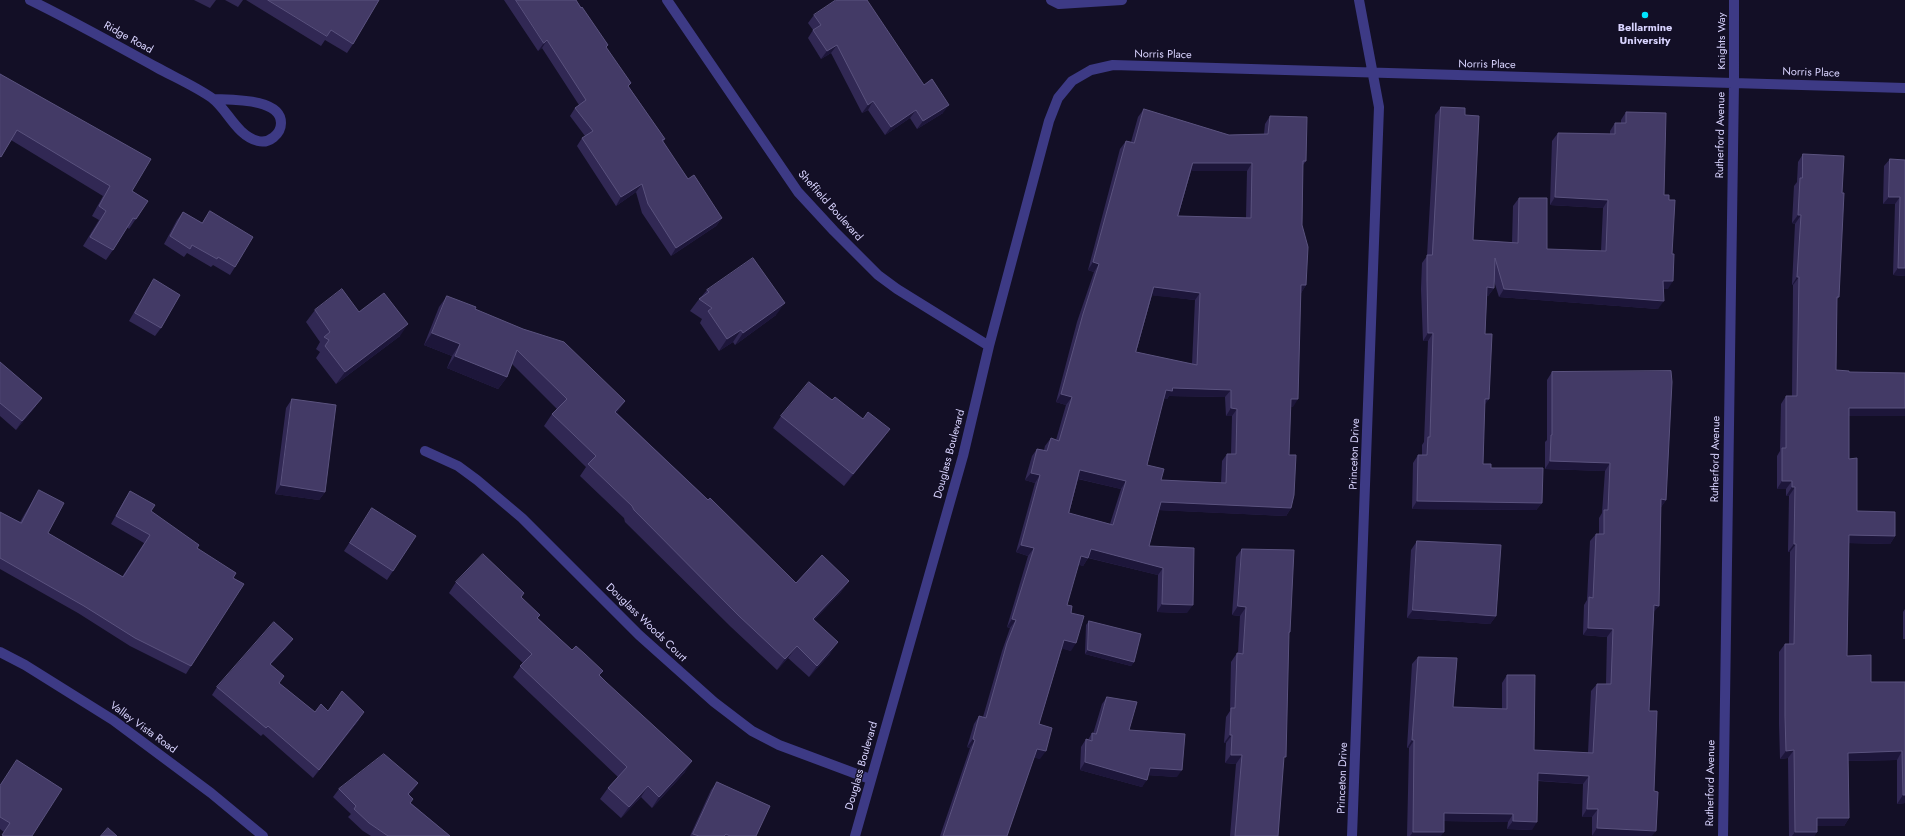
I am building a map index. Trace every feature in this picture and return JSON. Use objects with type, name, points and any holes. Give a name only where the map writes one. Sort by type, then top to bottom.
[{"type":"street","name":"Ridge Road","points":[[30,0],[78,24],[213,99],[230,121],[245,134],[258,141],[267,142],[275,136],[281,128],[281,119],[275,111],[265,104],[213,99]]},
{"type":"street","name":"Sheffield Boulevard","points":[[668,0],[798,192],[834,231],[878,274],[897,289],[989,346]]},
{"type":"street","points":[[1051,0],[1059,4],[1122,0]]},
{"type":"street","name":"Princeton Drive","points":[[1352,836],[1379,115],[1374,74],[1359,0]]},
{"type":"street","name":"Knights Way","points":[[1734,0],[1734,83]]},
{"type":"street","name":"Norris Place","points":[[1072,81],[1091,70],[1113,65],[1374,74],[1905,88]]},
{"type":"street","name":"Douglass Boulevard","points":[[855,836],[963,456],[989,346],[1049,120],[1058,98],[1072,81]]},
{"type":"street","name":"Rutherford Avenue","points":[[1723,836],[1734,83]]},
{"type":"street","name":"Douglass Woods Court","points":[[426,451],[458,466],[522,518],[639,635],[714,702],[752,731],[779,745],[870,779]]},
{"type":"street","name":"Valley Vista Road","points":[[0,652],[114,720],[211,793],[263,836]]},
{"type":"building","points":[[268,0],[379,0],[353,44],[331,30],[327,36]]},
{"type":"building","points":[[516,0],[576,0],[608,45],[606,47],[631,83],[628,86],[665,139],[662,140],[688,179],[694,175],[722,218],[676,248],[648,204],[642,184],[621,197],[582,138],[593,131],[575,108],[586,100],[547,40],[544,43]]},
{"type":"building","points":[[836,0],[867,0],[924,85],[932,79],[949,105],[923,121],[916,110],[891,127],[873,101],[868,105],[837,45],[827,51],[813,30],[821,25],[814,15]]},
{"type":"building","points":[[0,74],[151,159],[132,191],[148,201],[136,219],[133,218],[113,250],[90,237],[106,211],[99,206],[110,186],[17,130],[1,157],[0,156]]},
{"type":"building","points":[[1441,107],[1465,108],[1465,115],[1479,116],[1473,240],[1518,243],[1519,198],[1547,198],[1547,249],[1606,251],[1608,200],[1555,197],[1558,133],[1615,134],[1615,123],[1626,123],[1626,112],[1666,113],[1664,195],[1669,195],[1669,200],[1675,200],[1672,254],[1674,254],[1673,281],[1663,281],[1664,301],[1504,289],[1495,258],[1494,288],[1487,287],[1485,334],[1492,334],[1489,399],[1485,399],[1483,464],[1491,464],[1491,468],[1543,468],[1542,503],[1417,501],[1418,455],[1427,455],[1428,437],[1430,437],[1433,333],[1428,333],[1427,255],[1432,255]]},
{"type":"building","points":[[1144,109],[1229,135],[1268,134],[1270,116],[1307,117],[1306,161],[1303,161],[1302,225],[1308,247],[1306,285],[1301,285],[1298,399],[1291,399],[1289,455],[1296,455],[1294,495],[1291,508],[1161,502],[1149,546],[1194,548],[1193,605],[1162,604],[1163,568],[1091,549],[1088,558],[1081,556],[1067,605],[1072,606],[1071,613],[1084,616],[1076,643],[1064,640],[1039,724],[1052,728],[1046,751],[1037,749],[1007,836],[943,836],[975,740],[973,739],[979,716],[986,718],[1007,643],[1016,620],[1012,619],[1034,548],[1021,545],[1040,475],[1031,473],[1037,449],[1047,451],[1051,438],[1059,441],[1072,397],[1061,394],[1083,314],[1099,264],[1093,262],[1126,141],[1134,143]],"holes":[[[1193,163],[1252,163],[1251,218],[1178,216]],[[1154,287],[1200,293],[1197,365],[1136,352]],[[1173,388],[1231,390],[1231,408],[1237,409],[1236,454],[1227,454],[1226,483],[1161,480],[1164,469],[1147,465],[1166,390],[1172,391]],[[1080,470],[1126,481],[1113,525],[1069,513]]]},
{"type":"building","points":[[1803,154],[1844,156],[1842,193],[1844,193],[1839,297],[1837,297],[1836,370],[1849,372],[1905,373],[1905,408],[1849,408],[1849,459],[1857,458],[1857,511],[1895,512],[1895,536],[1849,535],[1847,656],[1871,655],[1871,682],[1905,682],[1905,795],[1903,795],[1902,751],[1848,753],[1849,818],[1817,818],[1817,832],[1795,832],[1794,750],[1786,751],[1785,716],[1785,644],[1794,644],[1796,544],[1794,544],[1795,487],[1792,487],[1792,481],[1782,481],[1782,448],[1786,448],[1786,396],[1797,396],[1799,277],[1797,277],[1801,215],[1798,215]]},
{"type":"building","points":[[1890,159],[1905,160],[1905,268],[1898,268],[1900,197],[1889,197]]},
{"type":"building","points":[[210,211],[253,237],[235,267],[192,245],[190,249],[170,236],[183,212],[202,223]]},
{"type":"building","points":[[753,258],[785,303],[743,333],[741,330],[727,339],[708,311],[712,308],[699,299],[709,292],[707,290]]},
{"type":"building","points":[[154,279],[180,295],[161,328],[135,313]]},
{"type":"building","points":[[342,289],[359,312],[384,293],[408,324],[345,372],[325,346],[329,340],[324,337],[330,332],[315,310]]},
{"type":"building","points":[[447,296],[476,307],[475,309],[523,329],[564,342],[625,401],[615,412],[708,500],[710,498],[796,583],[822,555],[849,581],[813,619],[838,642],[817,666],[797,646],[785,659],[739,616],[634,510],[632,506],[588,464],[596,456],[552,414],[567,399],[517,350],[507,377],[455,356],[460,344],[432,333]]},
{"type":"building","points":[[0,362],[42,398],[22,421],[0,403]]},
{"type":"building","points":[[1671,371],[1672,382],[1666,500],[1661,499],[1659,606],[1654,605],[1649,711],[1657,711],[1654,791],[1658,792],[1656,831],[1597,828],[1598,809],[1587,809],[1589,776],[1538,773],[1537,822],[1513,821],[1513,814],[1444,813],[1444,832],[1413,832],[1414,740],[1412,740],[1418,657],[1457,658],[1453,707],[1507,709],[1507,675],[1535,675],[1534,750],[1593,753],[1597,684],[1611,684],[1613,629],[1588,628],[1589,597],[1593,598],[1596,534],[1604,534],[1604,510],[1608,510],[1610,463],[1550,461],[1552,435],[1552,372]]},
{"type":"building","points":[[809,382],[832,400],[835,397],[863,419],[868,412],[890,429],[853,474],[781,416]]},
{"type":"building","points":[[292,399],[336,405],[325,492],[281,485]]},
{"type":"building","points":[[39,490],[64,503],[48,533],[123,577],[150,535],[116,516],[130,491],[155,505],[151,511],[199,545],[197,548],[236,573],[233,578],[244,584],[191,666],[135,638],[84,606],[0,558],[0,512],[21,523]]},
{"type":"building","points":[[372,508],[416,536],[393,571],[350,543]]},
{"type":"building","points":[[1417,541],[1501,545],[1496,616],[1413,610]]},
{"type":"building","points":[[1242,549],[1294,550],[1289,632],[1286,757],[1284,757],[1278,836],[1235,836],[1242,755],[1231,755],[1232,735],[1230,735],[1231,708],[1235,708],[1237,653],[1243,654],[1246,607],[1238,606]]},
{"type":"building","points":[[483,554],[524,593],[521,597],[540,615],[537,618],[572,650],[576,646],[585,654],[603,671],[599,675],[606,682],[692,761],[659,797],[648,786],[629,807],[608,788],[627,767],[520,666],[532,654],[456,582]]},
{"type":"building","points":[[1089,621],[1141,634],[1134,662],[1088,650]]},
{"type":"building","points":[[274,622],[293,639],[270,664],[284,676],[279,683],[315,712],[321,704],[328,711],[342,691],[364,712],[319,770],[268,726],[266,728],[217,687]]},
{"type":"building","points":[[1107,697],[1137,702],[1129,730],[1185,734],[1182,770],[1150,768],[1147,780],[1085,762],[1086,739],[1092,741],[1092,733],[1096,734]]},
{"type":"building","points":[[384,754],[418,783],[408,794],[413,799],[410,803],[450,836],[388,836],[369,823],[354,809],[356,806],[339,789]]},
{"type":"building","points":[[17,760],[62,789],[32,836],[2,835],[10,823],[0,817],[0,786]]},
{"type":"building","points":[[717,782],[770,806],[756,836],[730,836],[726,834],[724,836],[699,836],[693,834]]},
{"type":"building","points":[[108,828],[117,836],[101,836]]},
{"type":"place","name":"Bellarmine University","points":[[1645,15]]}]
